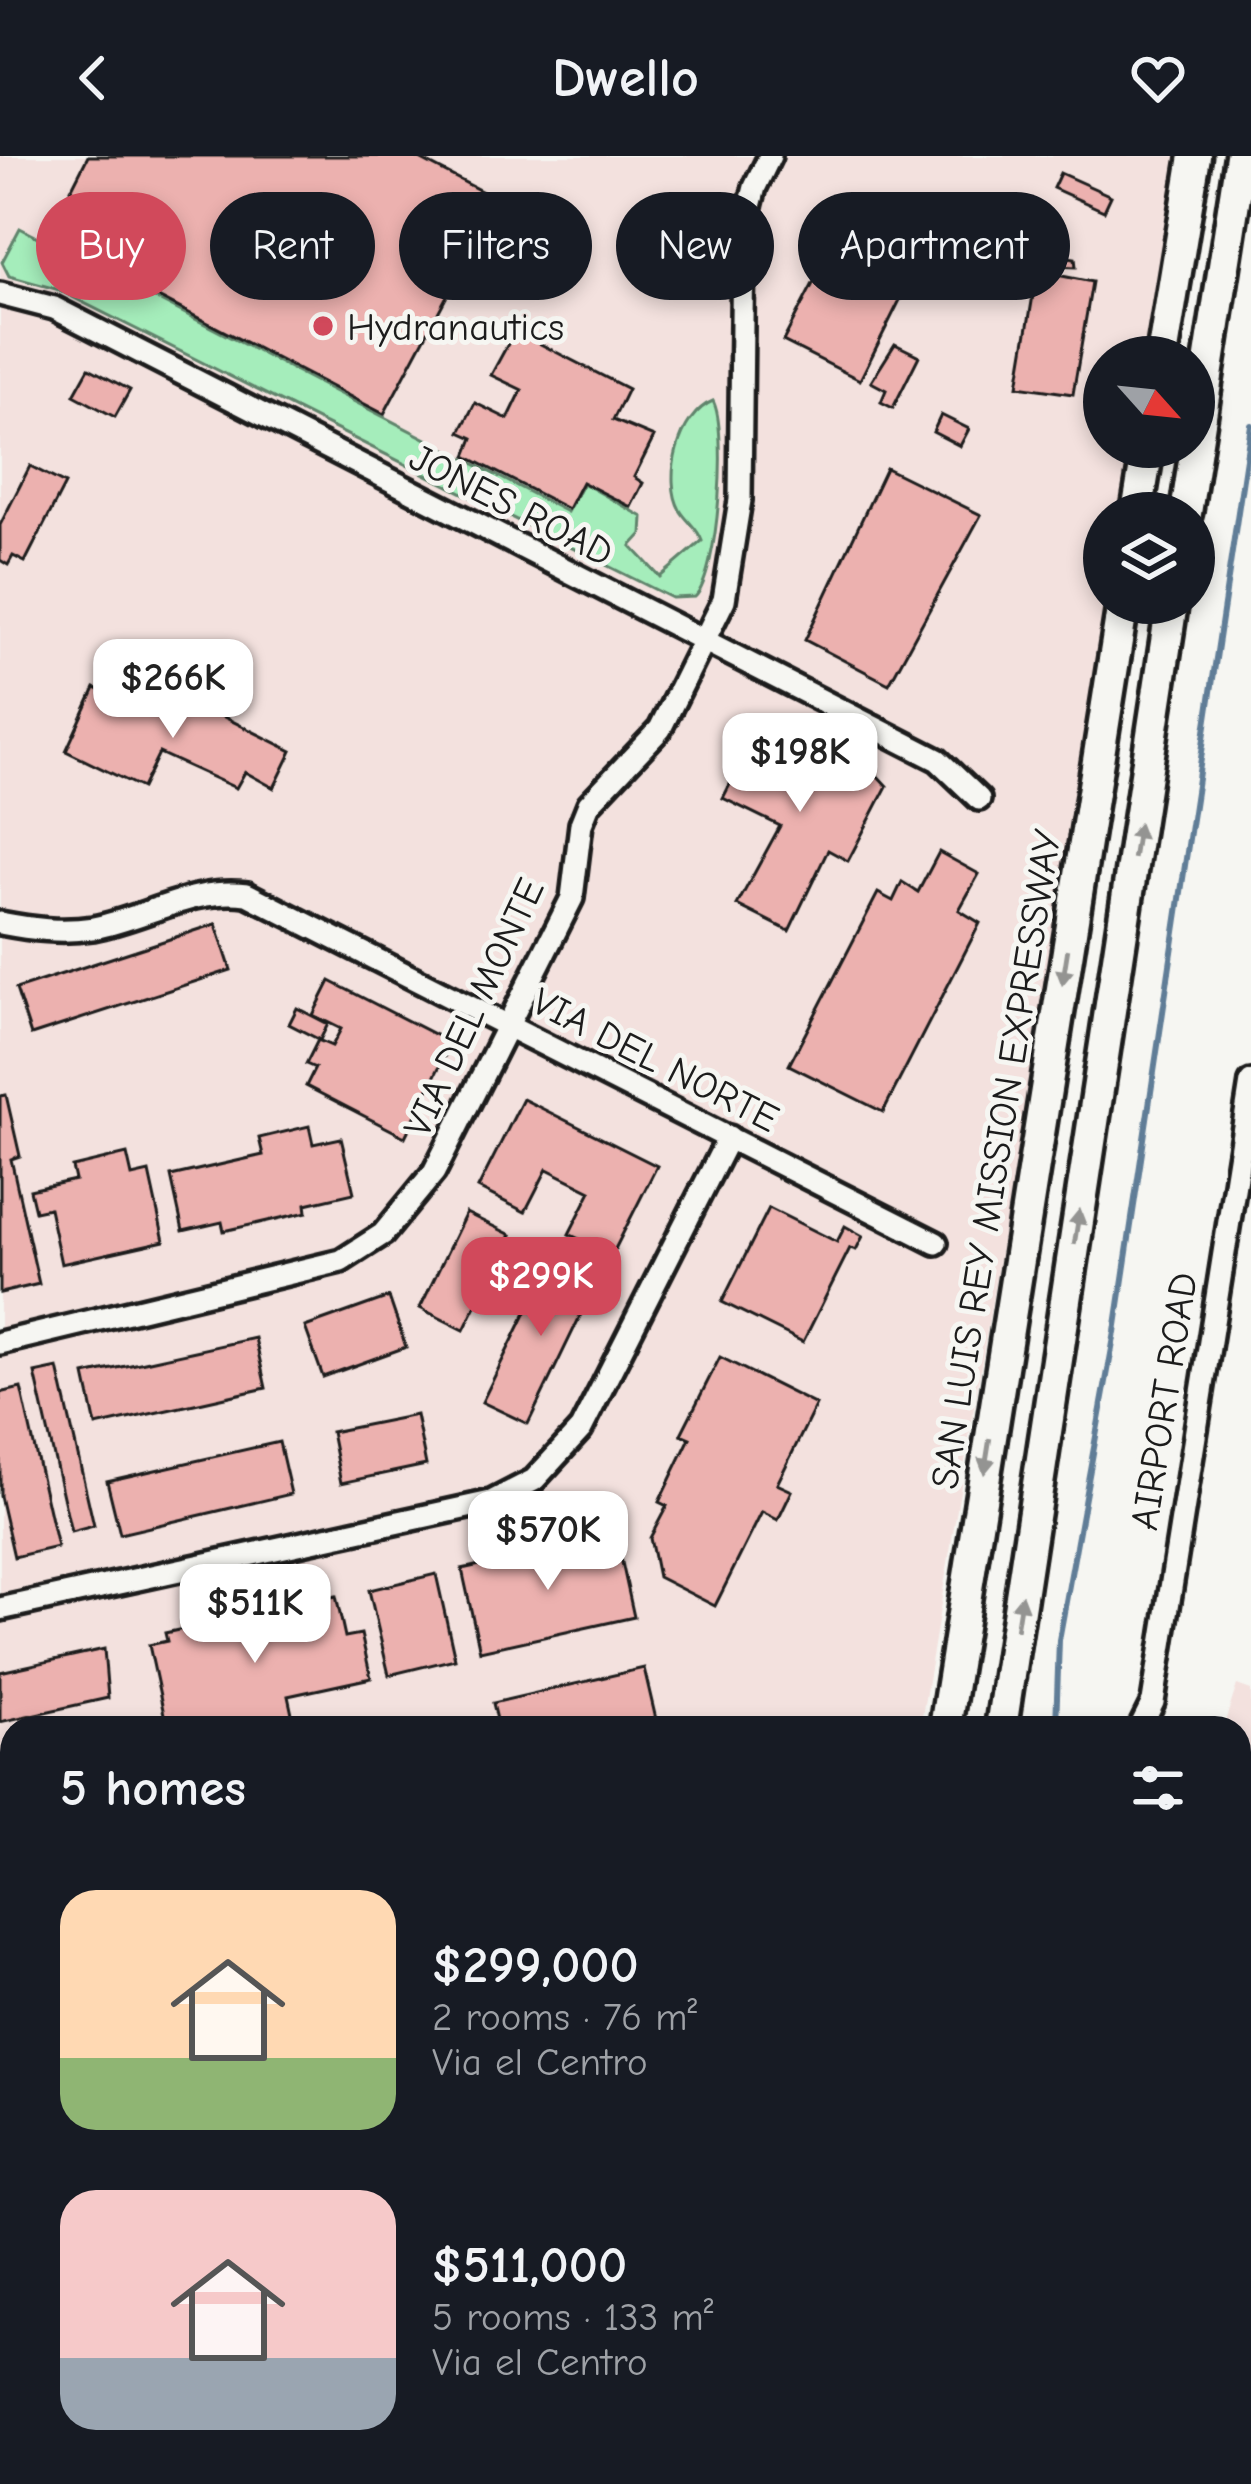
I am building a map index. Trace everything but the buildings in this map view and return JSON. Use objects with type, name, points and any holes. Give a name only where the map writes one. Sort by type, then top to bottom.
[{"type":"highway","points":[[1165,336],[1195,156]]},
{"type":"highway","points":[[1189,492],[1241,156]]},
{"type":"highway","name":"SAN LUIS REY MISSION EXPRESSWAY","points":[[947,1716],[1120,624]]},
{"type":"highway","points":[[1003,1716],[1169,624]]},
{"type":"street","name":"VIA DEL MONTE","points":[[0,1343],[341,1261],[382,1234],[416,1199],[572,898],[581,824],[589,804],[660,729],[724,600],[734,557],[743,235],[755,187],[770,156]]},
{"type":"street","name":"JONES ROAD","points":[[0,294],[53,308],[938,760],[979,799]]},
{"type":"street","name":"VIA DEL NORTE","points":[[0,923],[58,932],[97,927],[216,890],[247,894],[936,1243]]},
{"type":"street","name":"AIRPORT ROAD","points":[[1146,1716],[1154,1702],[1251,1082]]},
{"type":"street","points":[[0,1609],[491,1502],[534,1480],[581,1429],[728,1137]]},
{"type":"shaded area","points":[[0,156],[1185,156],[1155,336],[1083,336],[1083,468],[1132,468],[1128,492],[1083,492],[1083,624],[1106,624],[922,1716],[0,1716]]},
{"type":"shaded area","points":[[1237,1685],[1251,1690],[1251,1716],[1227,1716]]},
{"type":"green space","points":[[20,228],[36,236],[36,283],[9,276],[2,262]]},
{"type":"green space","points":[[78,300],[159,300],[567,512],[583,483],[643,517],[642,534],[631,546],[660,577],[702,541],[675,497],[674,466],[683,433],[701,408],[713,401],[720,469],[710,560],[695,597],[672,598]]},
{"type":"waterway","points":[[1056,1716],[1059,1640],[1115,1332],[1251,425]]},
{"type":"place","name":"Hydranautics","points":[[323,326]]}]
